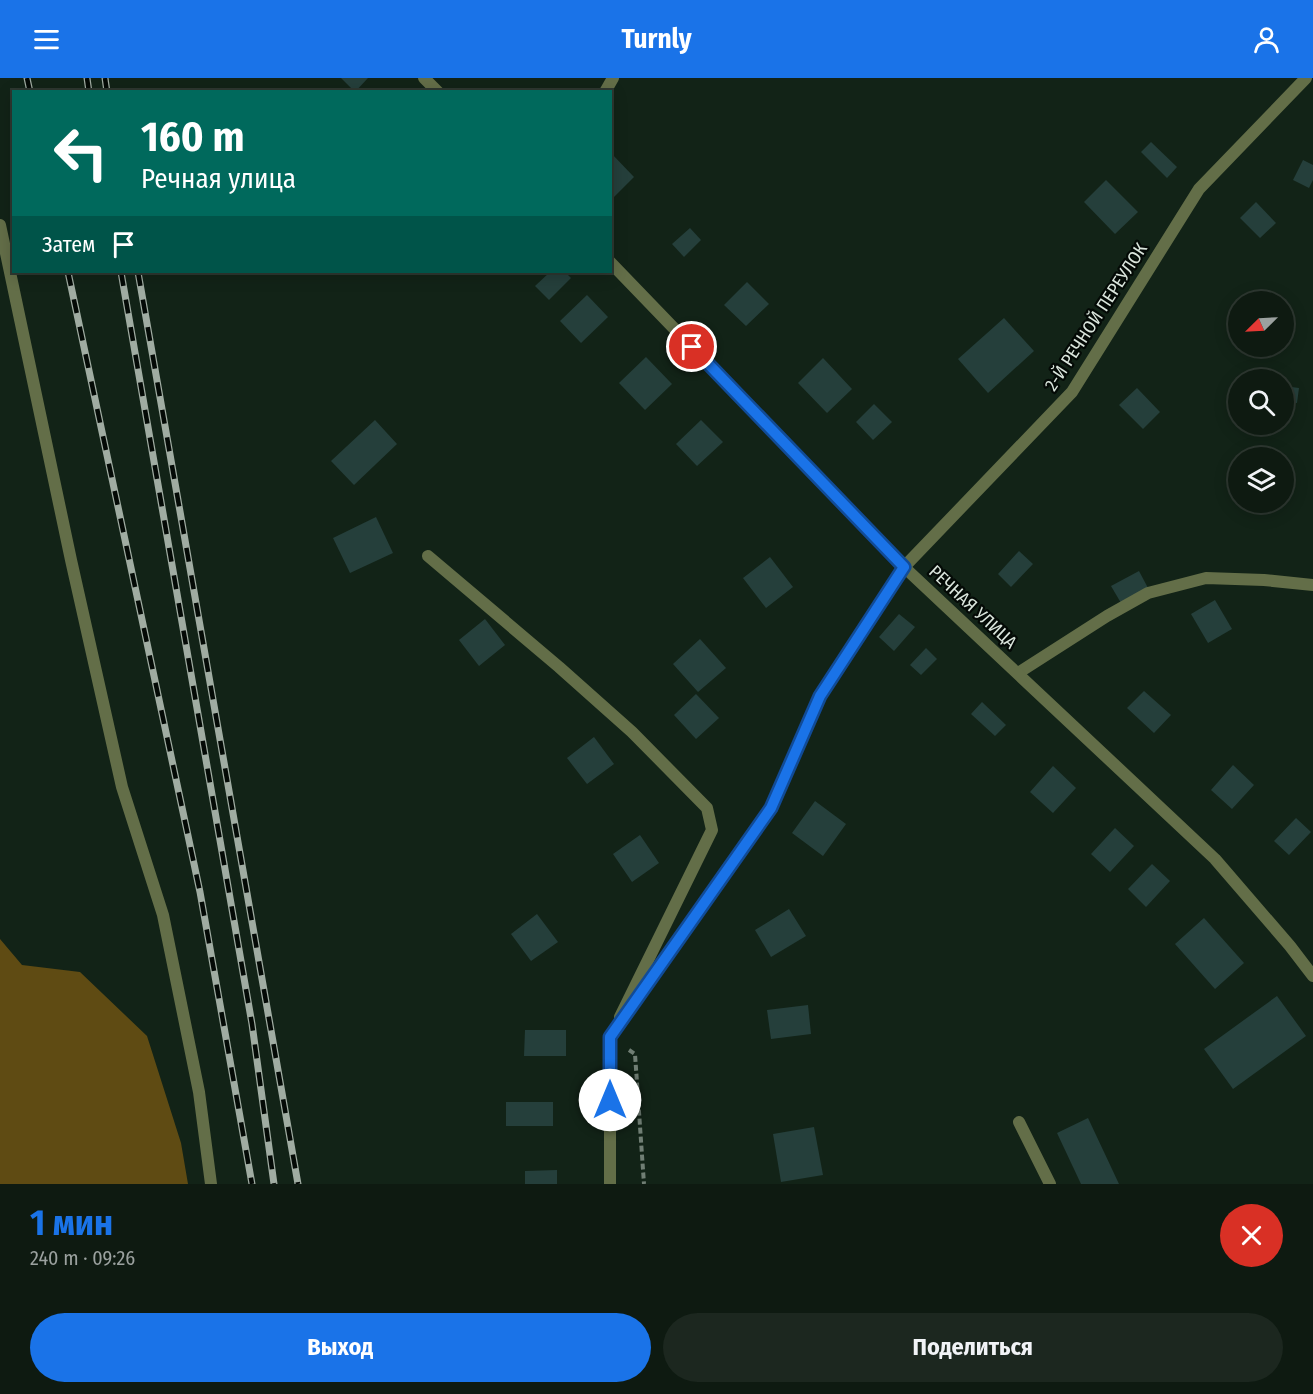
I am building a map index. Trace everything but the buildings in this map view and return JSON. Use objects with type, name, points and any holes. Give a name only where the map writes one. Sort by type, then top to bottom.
[{"type":"street","points":[[424,78],[436,90]]},
{"type":"street","name":"2-Й РЕЧНОЙ ПЕРЕУЛОК","points":[[610,1037],[771,808],[820,696],[904,567],[1072,392],[1199,189],[1306,78]]},
{"type":"street","points":[[0,225],[122,787],[164,915],[199,1092],[211,1184]]},
{"type":"street","name":"РЕЧНАЯ УЛИЦА","points":[[612,264],[904,567],[1215,859],[1313,976]]},
{"type":"street","points":[[428,556],[632,732],[707,808],[712,830],[610,1037],[610,1184]]},
{"type":"street","points":[[1018,673],[1107,616],[1148,593],[1206,578],[1313,585]]},
{"type":"street","points":[[1019,1122],[1050,1184]]},
{"type":"path","points":[[610,1037],[635,1054],[644,1184]]},
{"type":"shaded area","points":[[0,939],[22,965],[80,972],[147,1036],[181,1143],[188,1184],[0,1184]]},
{"type":"railway","points":[[27,78],[30,90]]},
{"type":"railway","points":[[87,78],[89,90]]},
{"type":"railway","points":[[105,78],[107,90]]},
{"type":"railway","points":[[68,273],[200,892],[252,1184]]},
{"type":"railway","points":[[121,273],[252,1024],[274,1184]]},
{"type":"railway","points":[[138,273],[298,1184]]},
{"type":"route","points":[[610,1100],[610,1037],[771,808],[820,696],[904,567],[692,347]]}]
